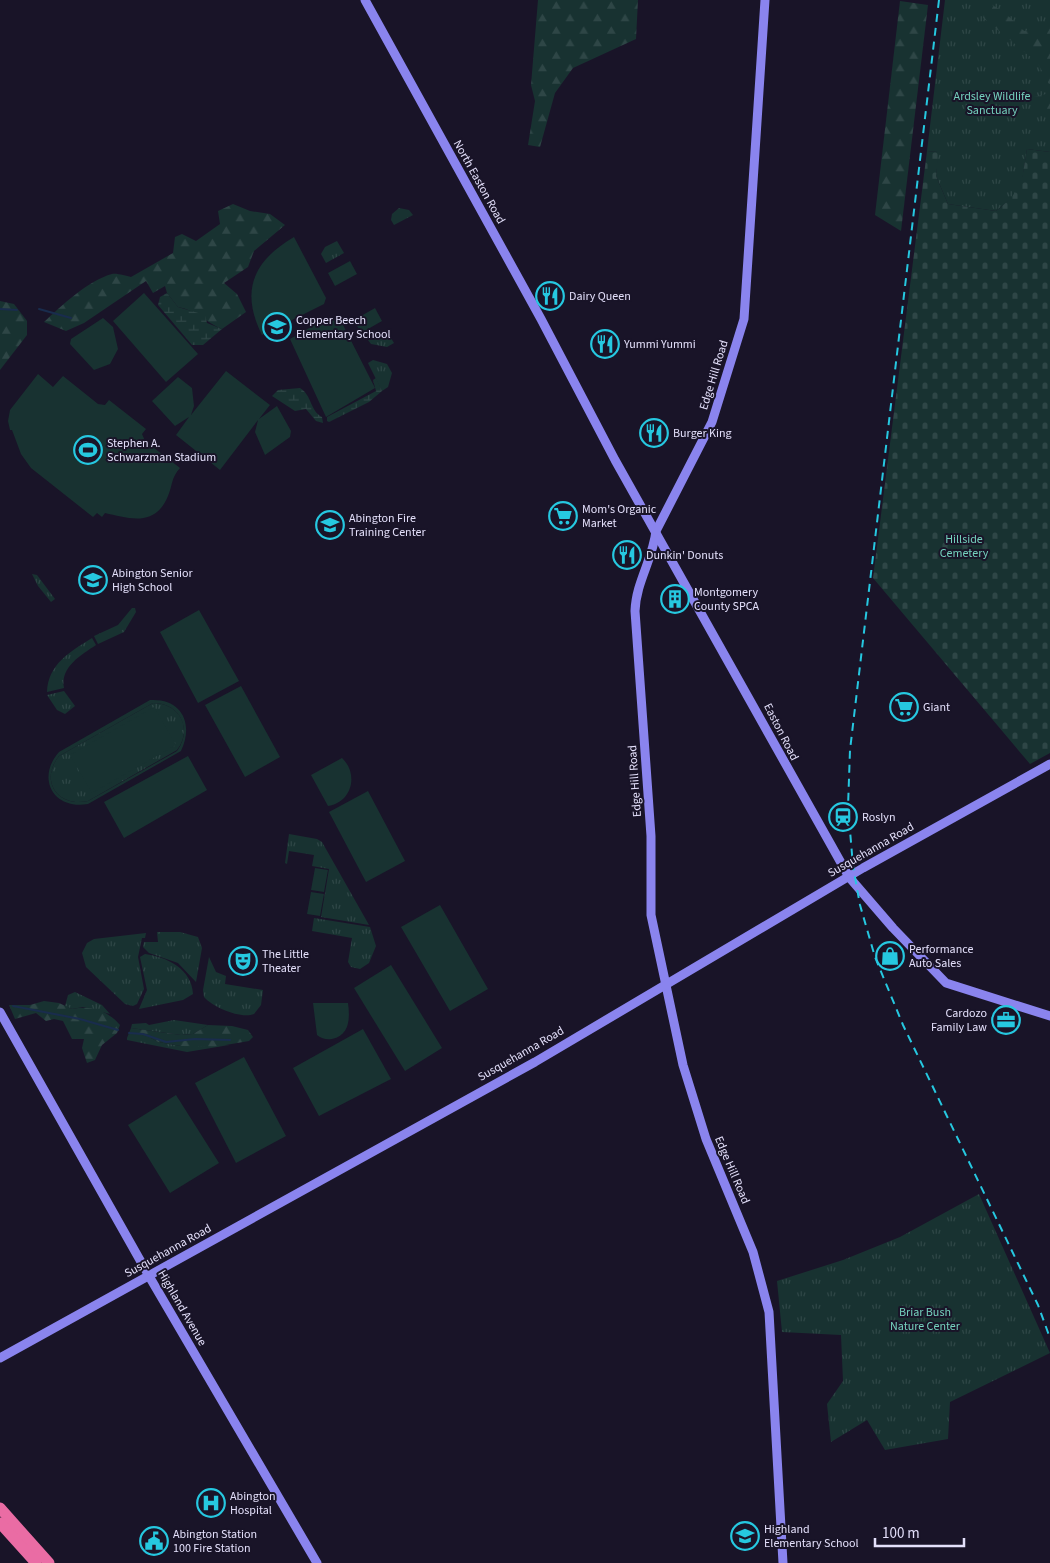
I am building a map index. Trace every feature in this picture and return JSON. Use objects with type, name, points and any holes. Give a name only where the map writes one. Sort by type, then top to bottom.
[{"type":"highway","points":[[0,1508],[49,1563]]},
{"type":"highway","points":[[0,1523],[36,1563]]},
{"type":"main road","name":"North Easton Road","points":[[366,0],[572,376]]},
{"type":"main road","name":"Edge Hill Road","points":[[765,0],[744,319],[712,422],[656,531],[654,546],[638,588],[635,611],[651,836],[650,915],[683,1065],[706,1139],[753,1252],[769,1312],[783,1563]]},
{"type":"main road","name":"Easton Road","points":[[572,376],[615,460],[753,704],[784,765],[849,877],[896,931],[946,983],[1050,1016]]},
{"type":"main road","name":"Susquehanna Road","points":[[0,1358],[535,1062],[849,877],[1050,764]]},
{"type":"main road","name":"Highland Avenue","points":[[0,1012],[149,1276],[317,1563]]},
{"type":"green space","points":[[538,0],[638,0],[636,39],[573,68],[555,93],[540,147],[528,145],[535,101],[531,85]]},
{"type":"green space","name":"Ardsley Wildlife Sanctuary","points":[[945,0],[1050,0],[1050,152],[1027,149],[1022,181],[1016,195],[996,211],[948,204],[936,176],[938,152],[927,151]]},
{"type":"green space","points":[[900,1],[928,5],[901,231],[875,215]]},
{"type":"green space","points":[[987,2],[1004,12],[1024,31],[1050,24],[1050,86],[1037,62],[983,18]]},
{"type":"green space","points":[[1050,93],[1050,119],[1034,97]]},
{"type":"green space","name":"Hillside Cemetery","points":[[1027,149],[1050,152],[1050,753],[1030,764],[873,578],[927,151],[939,152],[936,176],[948,204],[996,211],[1017,191],[1024,170]]},
{"type":"green space","points":[[233,204],[250,211],[270,214],[285,225],[254,251],[248,267],[224,283],[237,294],[246,312],[222,329],[195,313],[178,307],[167,293],[165,286],[153,293],[146,281],[84,323],[66,331],[44,322],[76,294],[103,277],[119,274],[131,277],[173,253],[175,237],[182,234],[196,241],[220,224],[218,211]]},
{"type":"green space","points":[[399,208],[409,210],[413,215],[394,225],[391,220],[392,214]]},
{"type":"green space","points":[[294,237],[326,298],[324,304],[262,335],[255,319],[252,304],[254,278],[269,256]]},
{"type":"green space","points":[[337,241],[344,253],[326,263],[321,254],[325,247]]},
{"type":"green space","points":[[350,261],[357,274],[335,286],[328,273]]},
{"type":"green space","points":[[144,293],[198,354],[166,382],[113,321]]},
{"type":"green space","points":[[167,293],[178,307],[205,315],[207,323],[222,329],[203,345],[192,345],[158,305],[160,297]]},
{"type":"green space","points":[[0,301],[14,304],[27,321],[27,335],[0,370]]},
{"type":"green space","points":[[375,308],[382,321],[361,333],[354,320]]},
{"type":"green space","points":[[339,317],[375,388],[326,417],[290,339],[325,319]]},
{"type":"green space","points":[[103,318],[113,327],[118,349],[110,364],[94,370],[70,344],[71,339]]},
{"type":"green space","points":[[386,330],[394,343],[387,347],[371,344],[368,340]]},
{"type":"green space","points":[[373,360],[387,364],[392,373],[388,387],[382,391],[368,363]]},
{"type":"green space","points":[[226,371],[270,405],[259,419],[277,406],[291,431],[290,437],[265,455],[255,432],[258,420],[220,470],[176,435],[189,417],[175,426],[152,401],[178,377],[192,388],[194,406],[191,415]]},
{"type":"green space","name":"Stephen A. Schwarzman Stadium","points":[[38,374],[53,387],[63,376],[98,404],[105,405],[109,400],[146,429],[142,434],[145,441],[180,468],[163,506],[156,513],[140,518],[105,513],[102,517],[97,513],[93,517],[31,468],[21,454],[8,421],[10,410]]},
{"type":"green space","points":[[376,378],[382,391],[369,402],[329,422],[327,421],[327,417],[376,391],[373,380]]},
{"type":"green space","points":[[300,388],[307,395],[315,411],[322,417],[323,423],[316,421],[306,409],[295,411],[272,396],[278,390]]},
{"type":"green space","points":[[32,574],[37,575],[55,599],[51,602],[38,586]]},
{"type":"green space","points":[[132,608],[135,608],[136,612],[124,632],[98,644],[94,636],[118,625]]},
{"type":"green space","points":[[199,610],[239,681],[198,703],[160,632]]},
{"type":"green space","points":[[92,638],[96,645],[78,657],[68,668],[65,674],[64,688],[47,692],[48,682],[56,666],[69,653]]},
{"type":"green space","points":[[241,686],[280,757],[245,777],[205,705]]},
{"type":"green space","points":[[64,691],[75,706],[65,714],[57,710],[47,695]]},
{"type":"green space","points":[[150,700],[170,703],[177,708],[185,722],[185,741],[181,751],[88,804],[76,805],[65,802],[57,797],[52,790],[49,772],[52,762],[59,752]],"holes":[[[153,703],[162,704],[177,712],[184,726],[182,743],[177,751],[88,801],[77,802],[60,796],[51,783],[53,765],[59,756]]]},
{"type":"green space","points":[[153,703],[170,707],[177,712],[181,719],[184,726],[184,734],[177,750],[88,801],[77,802],[60,796],[51,783],[53,765],[59,756]]},
{"type":"green space","points":[[154,707],[176,745],[92,793],[70,755]]},
{"type":"green space","points":[[188,756],[207,790],[124,838],[104,802]]},
{"type":"green space","points":[[342,758],[350,772],[350,786],[343,799],[328,806],[311,775]]},
{"type":"green space","points":[[368,791],[405,861],[366,882],[329,812]]},
{"type":"green space","points":[[289,834],[317,839],[322,842],[369,925],[321,917],[329,869],[312,866],[314,855],[289,851],[287,864],[285,863]]},
{"type":"green space","points":[[315,868],[328,870],[324,892],[311,890]]},
{"type":"green space","points":[[311,892],[324,894],[320,916],[307,914]]},
{"type":"green space","points":[[440,905],[488,989],[450,1011],[401,927]]},
{"type":"green space","points":[[314,918],[370,927],[376,946],[369,963],[360,969],[351,967],[348,962],[352,938],[312,931]]},
{"type":"green space","points":[[157,932],[180,932],[198,937],[202,948],[196,982],[178,963],[149,953],[143,947],[144,942],[158,942]]},
{"type":"green space","points":[[146,933],[145,938],[142,938],[138,957],[144,989],[137,1004],[133,1006],[125,1004],[86,967],[82,953],[87,943],[94,939]]},
{"type":"green space","points":[[145,954],[170,961],[183,971],[192,985],[193,994],[183,1000],[139,1009],[147,990],[140,957]]},
{"type":"green space","points":[[209,957],[216,972],[226,976],[225,984],[263,990],[261,1005],[254,1014],[242,1015],[228,1012],[204,997],[203,990]]},
{"type":"green space","points":[[391,965],[442,1048],[405,1071],[354,988]]},
{"type":"green space","points":[[75,992],[102,1005],[110,1014],[83,1007],[72,1009],[65,1006],[68,995]]},
{"type":"green space","points":[[44,1001],[59,1003],[72,1009],[92,1008],[104,1012],[120,1025],[117,1033],[102,1045],[95,1060],[87,1063],[82,1048],[84,1039],[72,1039],[63,1021],[54,1019],[46,1021],[36,1013],[15,1019],[9,1005],[30,1005]]},
{"type":"green space","points":[[313,1003],[348,1003],[349,1020],[346,1030],[338,1037],[330,1039],[317,1035]]},
{"type":"green space","points":[[174,1020],[208,1025],[193,1034],[181,1035],[131,1028],[132,1024],[146,1023],[149,1025]]},
{"type":"green space","points":[[208,1025],[232,1026],[248,1030],[253,1037],[249,1041],[214,1047],[181,1046],[158,1042],[151,1038],[127,1038],[131,1028],[181,1035],[193,1034]]},
{"type":"green space","points":[[363,1029],[391,1079],[319,1116],[293,1068]]},
{"type":"green space","points":[[127,1038],[151,1038],[158,1042],[181,1046],[229,1045],[187,1052],[127,1040]]},
{"type":"green space","points":[[244,1057],[286,1136],[236,1163],[195,1083]]},
{"type":"green space","points":[[176,1095],[219,1163],[170,1193],[128,1125]]},
{"type":"green space","name":"Briar Bush Nature Center","points":[[979,1194],[1050,1353],[950,1402],[948,1439],[885,1450],[867,1420],[831,1442],[827,1404],[843,1381],[841,1335],[782,1332],[777,1281],[843,1260],[900,1237]]},
{"type":"waterway","points":[[0,309],[17,310]]},
{"type":"waterway","points":[[39,309],[71,318]]},
{"type":"waterway","points":[[13,1006],[80,1019],[118,1030]]},
{"type":"waterway","points":[[129,1033],[143,1034],[166,1042],[195,1039],[230,1040]]},
{"type":"railway","points":[[939,0],[850,750],[848,807],[853,866],[860,905],[875,957],[903,1025],[1038,1305],[1050,1338]]},
{"type":"place","name":"Dairy Queen","points":[[550,296]]},
{"type":"place","name":"Copper Beech Elementary School","points":[[277,327]]},
{"type":"place","name":"Yummi Yummi","points":[[605,344]]},
{"type":"place","name":"Burger King","points":[[654,433]]},
{"type":"place","name":"Stephen A. Schwarzman Stadium","points":[[88,450]]},
{"type":"place","name":"Mom's Organic Market","points":[[563,516]]},
{"type":"place","name":"Abington Fire Training Center","points":[[330,525]]},
{"type":"place","name":"Dunkin' Donuts","points":[[627,555]]},
{"type":"place","name":"Abington Senior High School","points":[[93,580]]},
{"type":"place","name":"Montgomery County SPCA","points":[[675,599]]},
{"type":"place","name":"Giant","points":[[904,707]]},
{"type":"place","name":"Roslyn","points":[[843,817]]},
{"type":"place","name":"Performance Auto Sales","points":[[890,956]]},
{"type":"place","name":"The Little Theater","points":[[243,961]]},
{"type":"place","name":"Cardozo Family Law","points":[[1006,1020]]},
{"type":"place","name":"Abington Hospital","points":[[211,1503]]},
{"type":"place","name":"Highland Elementary School","points":[[745,1536]]},
{"type":"place","name":"Abington Station 100 Fire Station","points":[[154,1541]]}]
